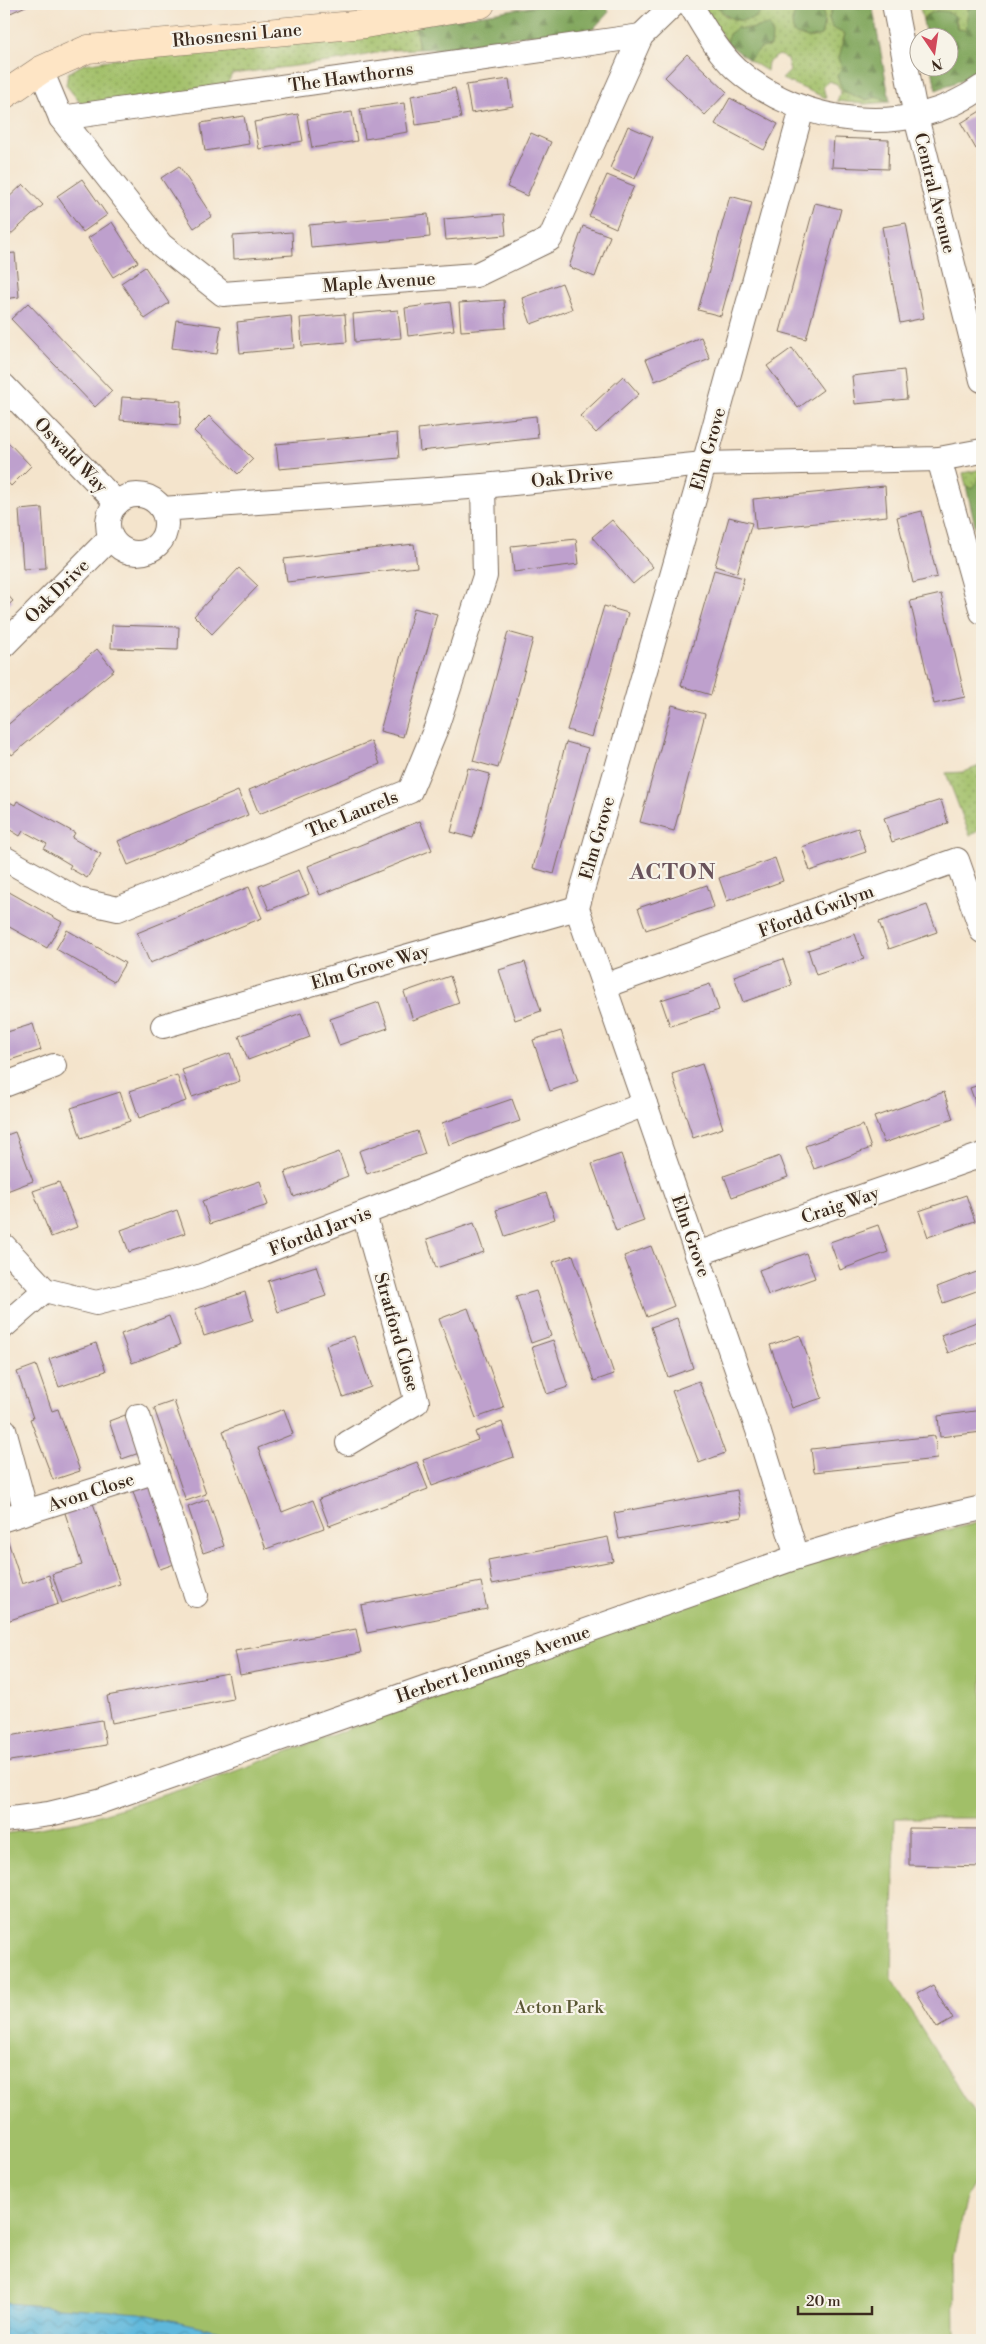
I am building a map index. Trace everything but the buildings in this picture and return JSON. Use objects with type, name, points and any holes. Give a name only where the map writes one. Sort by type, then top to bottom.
[{"type":"main road","name":"Rhosnesni Lane","points":[[4,95],[41,70],[88,49],[364,24],[480,4]]},
{"type":"street","name":"Maple Avenue","points":[[41,70],[60,118],[161,245],[223,294],[476,275],[550,239],[641,36],[674,4]]},
{"type":"street","points":[[690,4],[712,42],[736,68],[764,90],[802,109],[867,121],[916,117],[970,96],[982,87]]},
{"type":"street","name":"Central Avenue","points":[[894,4],[916,117],[982,380]]},
{"type":"street","name":"The Hawthorns","points":[[60,118],[641,36]]},
{"type":"street","name":"Elm Grove","points":[[797,1557],[759,1433],[577,908],[704,464],[802,109]]},
{"type":"street","name":"Oswald Way","points":[[4,386],[116,503]]},
{"type":"street","name":"Oak Drive","points":[[162,509],[483,486],[704,464],[939,459],[982,451]]},
{"type":"street","points":[[939,459],[982,612]]},
{"type":"street","name":"The Laurels","points":[[4,858],[78,900],[118,908],[410,791],[436,728],[485,576],[483,486]]},
{"type":"street","points":[[132,495],[141,495],[157,502],[162,509],[166,527],[164,536],[152,549],[143,553],[124,550],[111,537],[109,519],[116,503],[132,495]]},
{"type":"street","name":"Oak Drive","points":[[4,645],[111,537]]},
{"type":"street","name":"Ffordd Gwilym","points":[[604,986],[957,860],[982,931]]},
{"type":"street","name":"Elm Grove Way","points":[[163,1026],[577,908]]},
{"type":"street","points":[[4,1085],[54,1066]]},
{"type":"street","name":"Ffordd Jarvis","points":[[45,1290],[96,1303],[199,1277],[645,1104]]},
{"type":"street","name":"Craig Way","points":[[697,1254],[982,1155]]},
{"type":"street","name":"Stratford Close","points":[[348,1443],[417,1402],[364,1214]]},
{"type":"street","points":[[4,1246],[45,1290],[4,1326]]},
{"type":"street","name":"Avon Close","points":[[138,1416],[196,1595]]},
{"type":"street","name":"Avon Close","points":[[4,1430],[26,1512]]},
{"type":"street","name":"Avon Close","points":[[4,1519],[156,1471]]},
{"type":"street","name":"Herbert Jennings Avenue","points":[[4,1820],[49,1814],[99,1802],[797,1557],[898,1527],[982,1508]]},
{"type":"green space","points":[[547,4],[606,4],[609,12],[594,28],[575,35],[527,35],[443,49],[419,49],[415,25]]},
{"type":"green space","points":[[701,4],[716,4],[726,17],[763,4],[806,4],[797,7],[824,27],[823,14],[815,4],[834,4],[829,18],[833,28],[845,34],[842,44],[865,100],[878,97],[890,102],[864,104],[837,101],[841,91],[837,84],[829,81],[823,86],[826,98],[782,79],[790,71],[787,59],[779,55],[768,62],[767,71],[749,60],[761,48],[757,27],[727,43]]},
{"type":"green space","points":[[716,4],[764,5],[755,18],[737,20],[724,14]]},
{"type":"green space","points":[[806,4],[818,7],[823,14],[824,24],[821,35],[808,38],[793,33],[792,21],[797,7]]},
{"type":"green space","points":[[834,4],[872,4],[890,102],[878,97],[865,100],[843,91],[837,76],[842,67],[839,58],[845,34],[832,28],[829,18]]},
{"type":"green space","points":[[919,4],[974,4],[968,9],[966,30],[958,30],[957,22],[937,10],[925,16],[923,21]]},
{"type":"green space","points":[[974,4],[982,4],[982,69],[969,77],[936,90],[934,78],[958,78],[958,29],[966,30],[968,9]]},
{"type":"green space","points":[[944,11],[955,16],[957,28],[924,28],[923,21],[925,16],[932,12]]},
{"type":"green space","points":[[415,25],[419,49],[390,50],[343,60],[232,74],[225,89],[81,104],[66,85],[68,73],[84,64],[173,50]]},
{"type":"green space","points":[[769,25],[772,34],[771,46],[761,48],[749,60],[727,43],[729,34],[737,28],[750,29]]},
{"type":"green space","points":[[982,469],[982,478],[972,489],[966,486],[963,473]]},
{"type":"green space","points":[[982,478],[982,556],[966,486],[972,489]]},
{"type":"green space","points":[[982,766],[981,829],[970,836],[946,773],[964,772]]},
{"type":"green space","name":"Acton Park","points":[[982,1522],[982,1818],[895,1818],[892,1981],[982,2125],[982,2170],[967,2196],[954,2256],[955,2333],[959,2340],[4,2340],[4,2051],[7,2049],[4,2040],[4,1834],[80,1821],[211,1780],[692,1602],[809,1567],[828,1558]]},
{"type":"water","points":[[4,2303],[140,2313],[260,2340],[4,2340]]},
{"type":"district","name":"ACTON","points":[[673,871]]}]
